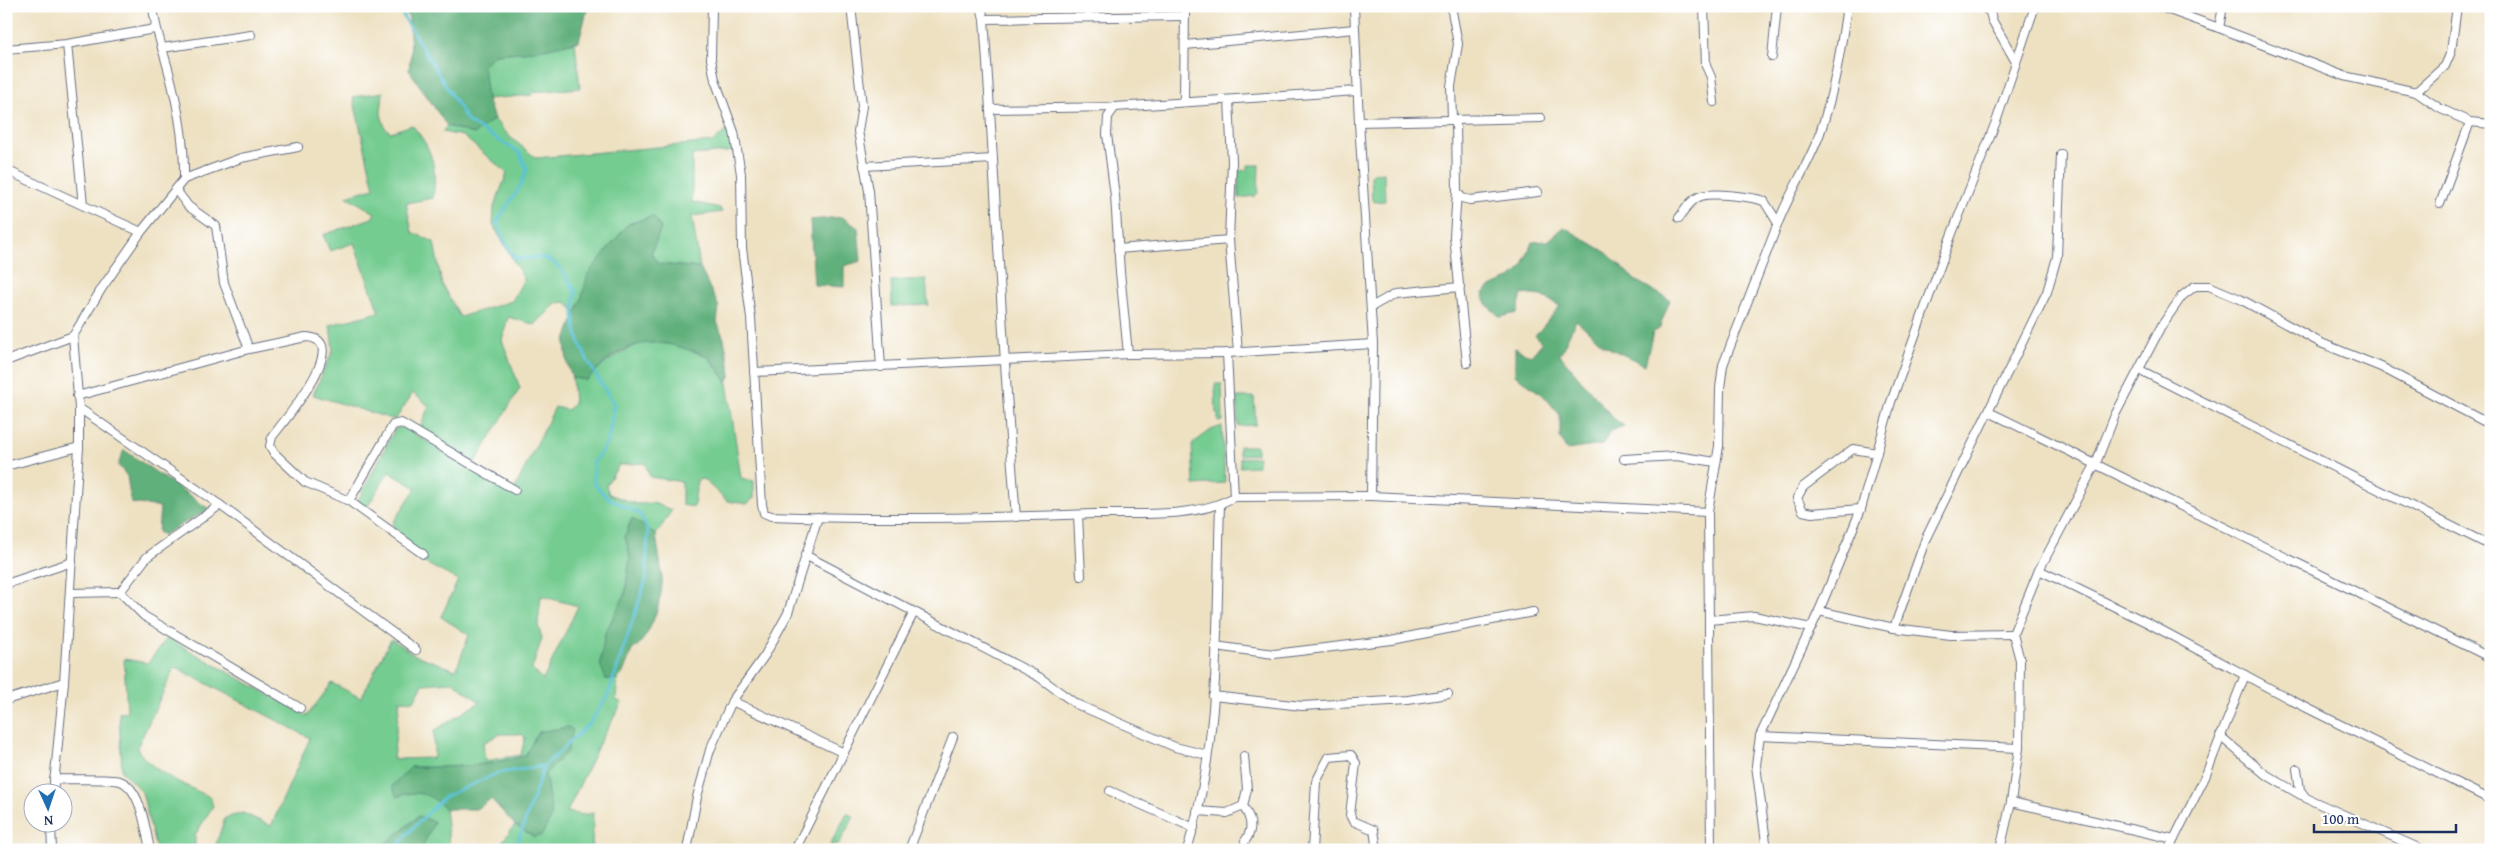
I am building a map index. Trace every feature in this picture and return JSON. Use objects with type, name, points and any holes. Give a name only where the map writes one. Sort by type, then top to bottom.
[{"type":"street","points":[[152,6],[155,29],[162,48],[184,148],[184,179]]},
{"type":"street","points":[[712,6],[711,52],[715,80],[734,132],[739,154],[742,248],[751,318],[763,511],[771,516],[1016,516],[1185,512],[1220,505],[1234,497],[1371,496],[1708,512]]},
{"type":"street","points":[[851,6],[862,106],[858,131],[869,192],[881,367]]},
{"type":"street","points":[[981,6],[984,19],[990,109],[1003,360],[1016,516]]},
{"type":"street","points":[[1184,101],[1185,6]]},
{"type":"street","points":[[1354,6],[1357,91],[1373,344],[1371,496]]},
{"type":"street","points":[[1451,6],[1458,44],[1452,86],[1457,192],[1454,236],[1467,363]]},
{"type":"street","points":[[1704,6],[1706,66],[1711,77],[1714,102]]},
{"type":"street","points":[[1772,57],[1777,6]]},
{"type":"street","points":[[1711,850],[1708,512],[1716,462],[1723,365],[1786,202],[1819,135],[1828,107],[1847,6]]},
{"type":"street","points":[[1982,6],[1990,12],[1992,20],[2016,62]]},
{"type":"street","points":[[1767,850],[1756,765],[1760,736],[1811,628],[1861,509],[1891,402],[2035,6]]},
{"type":"street","points":[[2158,6],[2344,76],[2416,92],[2439,108],[2470,122],[2491,124]]},
{"type":"street","points":[[2219,28],[2223,6]]},
{"type":"street","points":[[2416,92],[2445,66],[2451,52],[2457,6]]},
{"type":"street","points":[[984,19],[1185,16]]},
{"type":"street","points":[[6,49],[67,44],[155,29]]},
{"type":"street","points":[[1185,46],[1355,29]]},
{"type":"street","points":[[162,48],[251,35]]},
{"type":"street","points":[[67,44],[84,205]]},
{"type":"street","points":[[990,109],[1115,107],[1357,91]]},
{"type":"street","points":[[1229,100],[1232,162],[1228,240],[1238,352]]},
{"type":"street","points":[[1115,107],[1108,117],[1107,134],[1115,196],[1128,354]]},
{"type":"street","points":[[1359,122],[1541,118]]},
{"type":"street","points":[[2440,204],[2470,122]]},
{"type":"street","points":[[54,784],[71,593],[79,447],[79,408],[73,336],[102,288],[141,232],[184,179],[249,156],[298,147]]},
{"type":"street","points":[[1894,628],[1926,538],[2047,292],[2057,257],[2061,154]]},
{"type":"street","points":[[864,166],[993,160]]},
{"type":"street","points":[[6,170],[141,232]]},
{"type":"street","points":[[176,190],[188,206],[216,226],[224,283],[249,349]]},
{"type":"street","points":[[1457,192],[1462,198],[1470,200],[1538,192]]},
{"type":"street","points":[[1679,218],[1691,203],[1702,195],[1752,197],[1764,201],[1778,223]]},
{"type":"street","points":[[1118,249],[1228,240]]},
{"type":"street","points":[[2000,850],[2011,802],[2019,748],[2020,660],[2013,634],[2039,570],[2096,463],[2115,415],[2162,325],[2182,296],[2191,287],[2204,285],[2240,299],[2321,343],[2381,367],[2491,425]]},
{"type":"street","points":[[1371,307],[1396,293],[1460,286]]},
{"type":"street","points":[[6,361],[73,336]]},
{"type":"street","points":[[77,396],[249,349],[306,337],[319,342],[323,352],[318,372],[272,437],[270,446],[274,453],[305,482],[349,501],[423,554]]},
{"type":"street","points":[[754,372],[1128,354],[1227,353],[1373,344]]},
{"type":"street","points":[[1227,353],[1234,497]]},
{"type":"street","points":[[2140,370],[2491,546]]},
{"type":"street","points":[[79,408],[220,505],[416,650]]},
{"type":"street","points":[[1989,412],[2491,658]]},
{"type":"street","points":[[349,501],[393,425],[401,423],[515,490]]},
{"type":"street","points":[[6,466],[79,447]]},
{"type":"street","points":[[1861,509],[1812,513],[1803,511],[1797,498],[1803,487],[1853,449],[1877,453]]},
{"type":"street","points":[[1624,460],[1676,456],[1716,462]]},
{"type":"street","points":[[120,592],[147,556],[220,505]]},
{"type":"street","points":[[1187,850],[1194,828],[1207,756],[1213,696],[1220,505]]},
{"type":"street","points":[[1078,515],[1081,576]]},
{"type":"street","points":[[687,850],[697,797],[710,750],[732,700],[765,655],[788,613],[818,517]]},
{"type":"street","points":[[805,555],[1039,677],[1076,704],[1175,748],[1207,756]]},
{"type":"street","points":[[6,584],[72,562]]},
{"type":"street","points":[[2039,570],[2148,623],[2245,675],[2491,800]]},
{"type":"street","points":[[71,593],[120,592],[144,616],[300,708]]},
{"type":"street","points":[[1818,611],[1894,628],[1951,635],[2013,634]]},
{"type":"street","points":[[795,850],[914,612]]},
{"type":"street","points":[[1215,646],[1274,654],[1392,640],[1533,612]]},
{"type":"street","points":[[1709,620],[1754,616],[1811,628]]},
{"type":"street","points":[[2168,850],[2205,777],[2245,675]]},
{"type":"street","points":[[6,700],[64,682]]},
{"type":"street","points":[[1213,696],[1302,706],[1408,700],[1448,694]]},
{"type":"street","points":[[732,700],[844,753]]},
{"type":"street","points":[[1760,736],[2019,748]]},
{"type":"street","points":[[2220,736],[2265,774],[2301,795],[2423,850]]},
{"type":"street","points":[[909,850],[953,738]]},
{"type":"street","points":[[1312,850],[1316,782],[1329,758],[1344,754],[1351,755],[1355,760],[1350,816],[1353,821],[1374,830],[1377,850]]},
{"type":"street","points":[[1244,756],[1246,789],[1243,806],[1249,816],[1251,829],[1245,841]]},
{"type":"street","points":[[2297,769],[2301,795]]},
{"type":"street","points":[[54,779],[120,781],[130,789],[139,803],[150,850]]},
{"type":"street","points":[[1110,791],[1194,828]]},
{"type":"street","points":[[2011,802],[2174,839]]},
{"type":"street","points":[[1197,811],[1227,813],[1243,806]]},
{"type":"street","points":[[51,834],[52,850]]},
{"type":"green space","points":[[401,6],[588,7],[579,41],[534,51],[495,54],[483,65],[487,99],[494,119],[474,134],[447,126],[409,70],[411,52],[409,18]]},
{"type":"green space","points":[[575,42],[580,88],[533,92],[532,95],[487,99],[482,65],[495,54],[534,51]]},
{"type":"green space","points":[[383,92],[381,114],[385,128],[391,132],[412,125],[425,142],[432,159],[434,167],[433,198],[406,203],[412,232],[434,242],[442,285],[460,317],[512,301],[524,279],[493,225],[494,207],[507,173],[463,136],[442,132],[447,126],[474,134],[494,119],[510,137],[536,158],[713,142],[730,127],[737,151],[692,155],[692,202],[720,208],[722,212],[692,216],[700,268],[658,264],[651,253],[661,228],[652,217],[628,224],[581,300],[576,313],[566,302],[557,303],[535,325],[508,317],[502,340],[520,388],[475,463],[420,427],[429,406],[413,393],[395,420],[313,395],[333,350],[330,325],[379,312],[354,243],[330,251],[323,235],[372,218],[375,213],[346,196],[374,188],[353,97]]},
{"type":"green space","points":[[1248,165],[1259,165],[1258,193],[1255,196],[1239,198],[1238,171],[1248,170]]},
{"type":"green space","points":[[1384,172],[1385,201],[1375,202],[1372,200],[1371,175],[1372,173]]},
{"type":"green space","points":[[653,216],[661,228],[651,253],[658,264],[700,268],[719,307],[717,322],[724,339],[731,374],[727,382],[714,362],[706,356],[698,352],[657,343],[632,346],[620,352],[609,359],[587,380],[572,378],[567,363],[565,342],[581,300],[588,274],[628,224]]},
{"type":"green space","points":[[842,217],[858,228],[861,261],[844,266],[844,287],[814,285],[810,220]]},
{"type":"green space","points":[[1564,227],[1607,253],[1635,280],[1670,300],[1659,329],[1653,332],[1645,365],[1605,346],[1576,320],[1560,355],[1613,418],[1624,426],[1611,431],[1602,445],[1566,450],[1560,437],[1560,415],[1544,396],[1515,375],[1515,348],[1531,356],[1542,343],[1535,336],[1560,306],[1542,296],[1522,294],[1517,313],[1500,317],[1486,304],[1483,293],[1518,272],[1532,242],[1548,241]]},
{"type":"green space","points":[[926,279],[928,305],[892,306],[891,281]]},
{"type":"green space","points":[[646,341],[676,345],[708,357],[727,382],[741,478],[754,481],[754,498],[747,504],[727,501],[703,479],[697,480],[694,507],[682,505],[682,482],[650,477],[645,463],[619,465],[606,485],[609,494],[636,504],[653,503],[672,510],[656,535],[632,519],[625,536],[630,556],[625,595],[605,633],[606,679],[618,679],[616,700],[622,703],[599,744],[567,812],[583,815],[593,813],[592,850],[496,850],[515,825],[534,837],[551,817],[545,774],[567,752],[538,732],[525,756],[468,766],[411,767],[410,791],[435,797],[445,809],[450,850],[421,850],[434,822],[419,816],[378,850],[214,850],[225,818],[243,813],[271,826],[310,738],[175,667],[137,748],[142,756],[159,770],[210,797],[213,806],[195,835],[195,850],[156,850],[142,792],[122,772],[119,713],[127,712],[124,659],[148,663],[167,638],[307,716],[332,683],[361,698],[391,639],[415,655],[456,670],[469,635],[441,617],[458,580],[417,559],[392,524],[416,488],[389,472],[366,509],[357,502],[395,429],[402,427],[407,429],[512,494],[555,407],[567,410],[574,403],[572,378],[587,380],[607,362]],"holes":[[[541,596],[578,606],[543,680],[532,669],[542,638],[538,625]],[[453,682],[480,702],[434,731],[434,758],[393,759],[400,700],[414,701],[423,684]],[[500,734],[521,734],[525,737],[521,755],[485,761],[483,743]]]},
{"type":"green space","points":[[1215,384],[1222,384],[1223,421],[1218,422],[1218,414],[1216,413]]},
{"type":"green space","points":[[1237,397],[1254,397],[1256,425],[1238,426]]},
{"type":"green space","points":[[1222,426],[1225,483],[1194,485],[1192,444],[1211,430]]},
{"type":"green space","points":[[1239,446],[1257,446],[1257,454],[1239,455]]},
{"type":"green space","points":[[124,450],[209,509],[163,535],[158,532],[160,507],[131,503],[127,476],[118,465]]},
{"type":"green space","points":[[1258,457],[1258,466],[1240,467],[1240,458]]},
{"type":"green space","points":[[632,518],[656,535],[662,587],[658,607],[650,628],[632,650],[623,673],[618,679],[606,679],[600,664],[605,633],[625,595],[630,556],[625,536]]},
{"type":"green space","points":[[568,727],[573,730],[567,752],[545,774],[552,815],[542,835],[534,837],[515,825],[491,799],[476,809],[445,809],[435,800],[423,794],[411,793],[397,797],[392,786],[411,767],[468,766],[525,756],[538,732]]},
{"type":"green space","points":[[847,813],[854,817],[839,844],[830,845]]},
{"type":"green space","points":[[419,816],[434,822],[421,850],[378,850]]},
{"type":"waterway","points":[[394,850],[444,797],[498,773],[544,766],[590,723],[608,695],[646,580],[648,531],[640,514],[608,498],[594,484],[593,463],[608,441],[614,404],[590,365],[578,337],[574,308],[576,292],[558,267],[549,260],[543,258],[515,258],[504,240],[497,222],[521,185],[527,169],[519,152],[468,122],[397,6]]},
{"type":"waterway","points":[[515,850],[544,766]]}]
